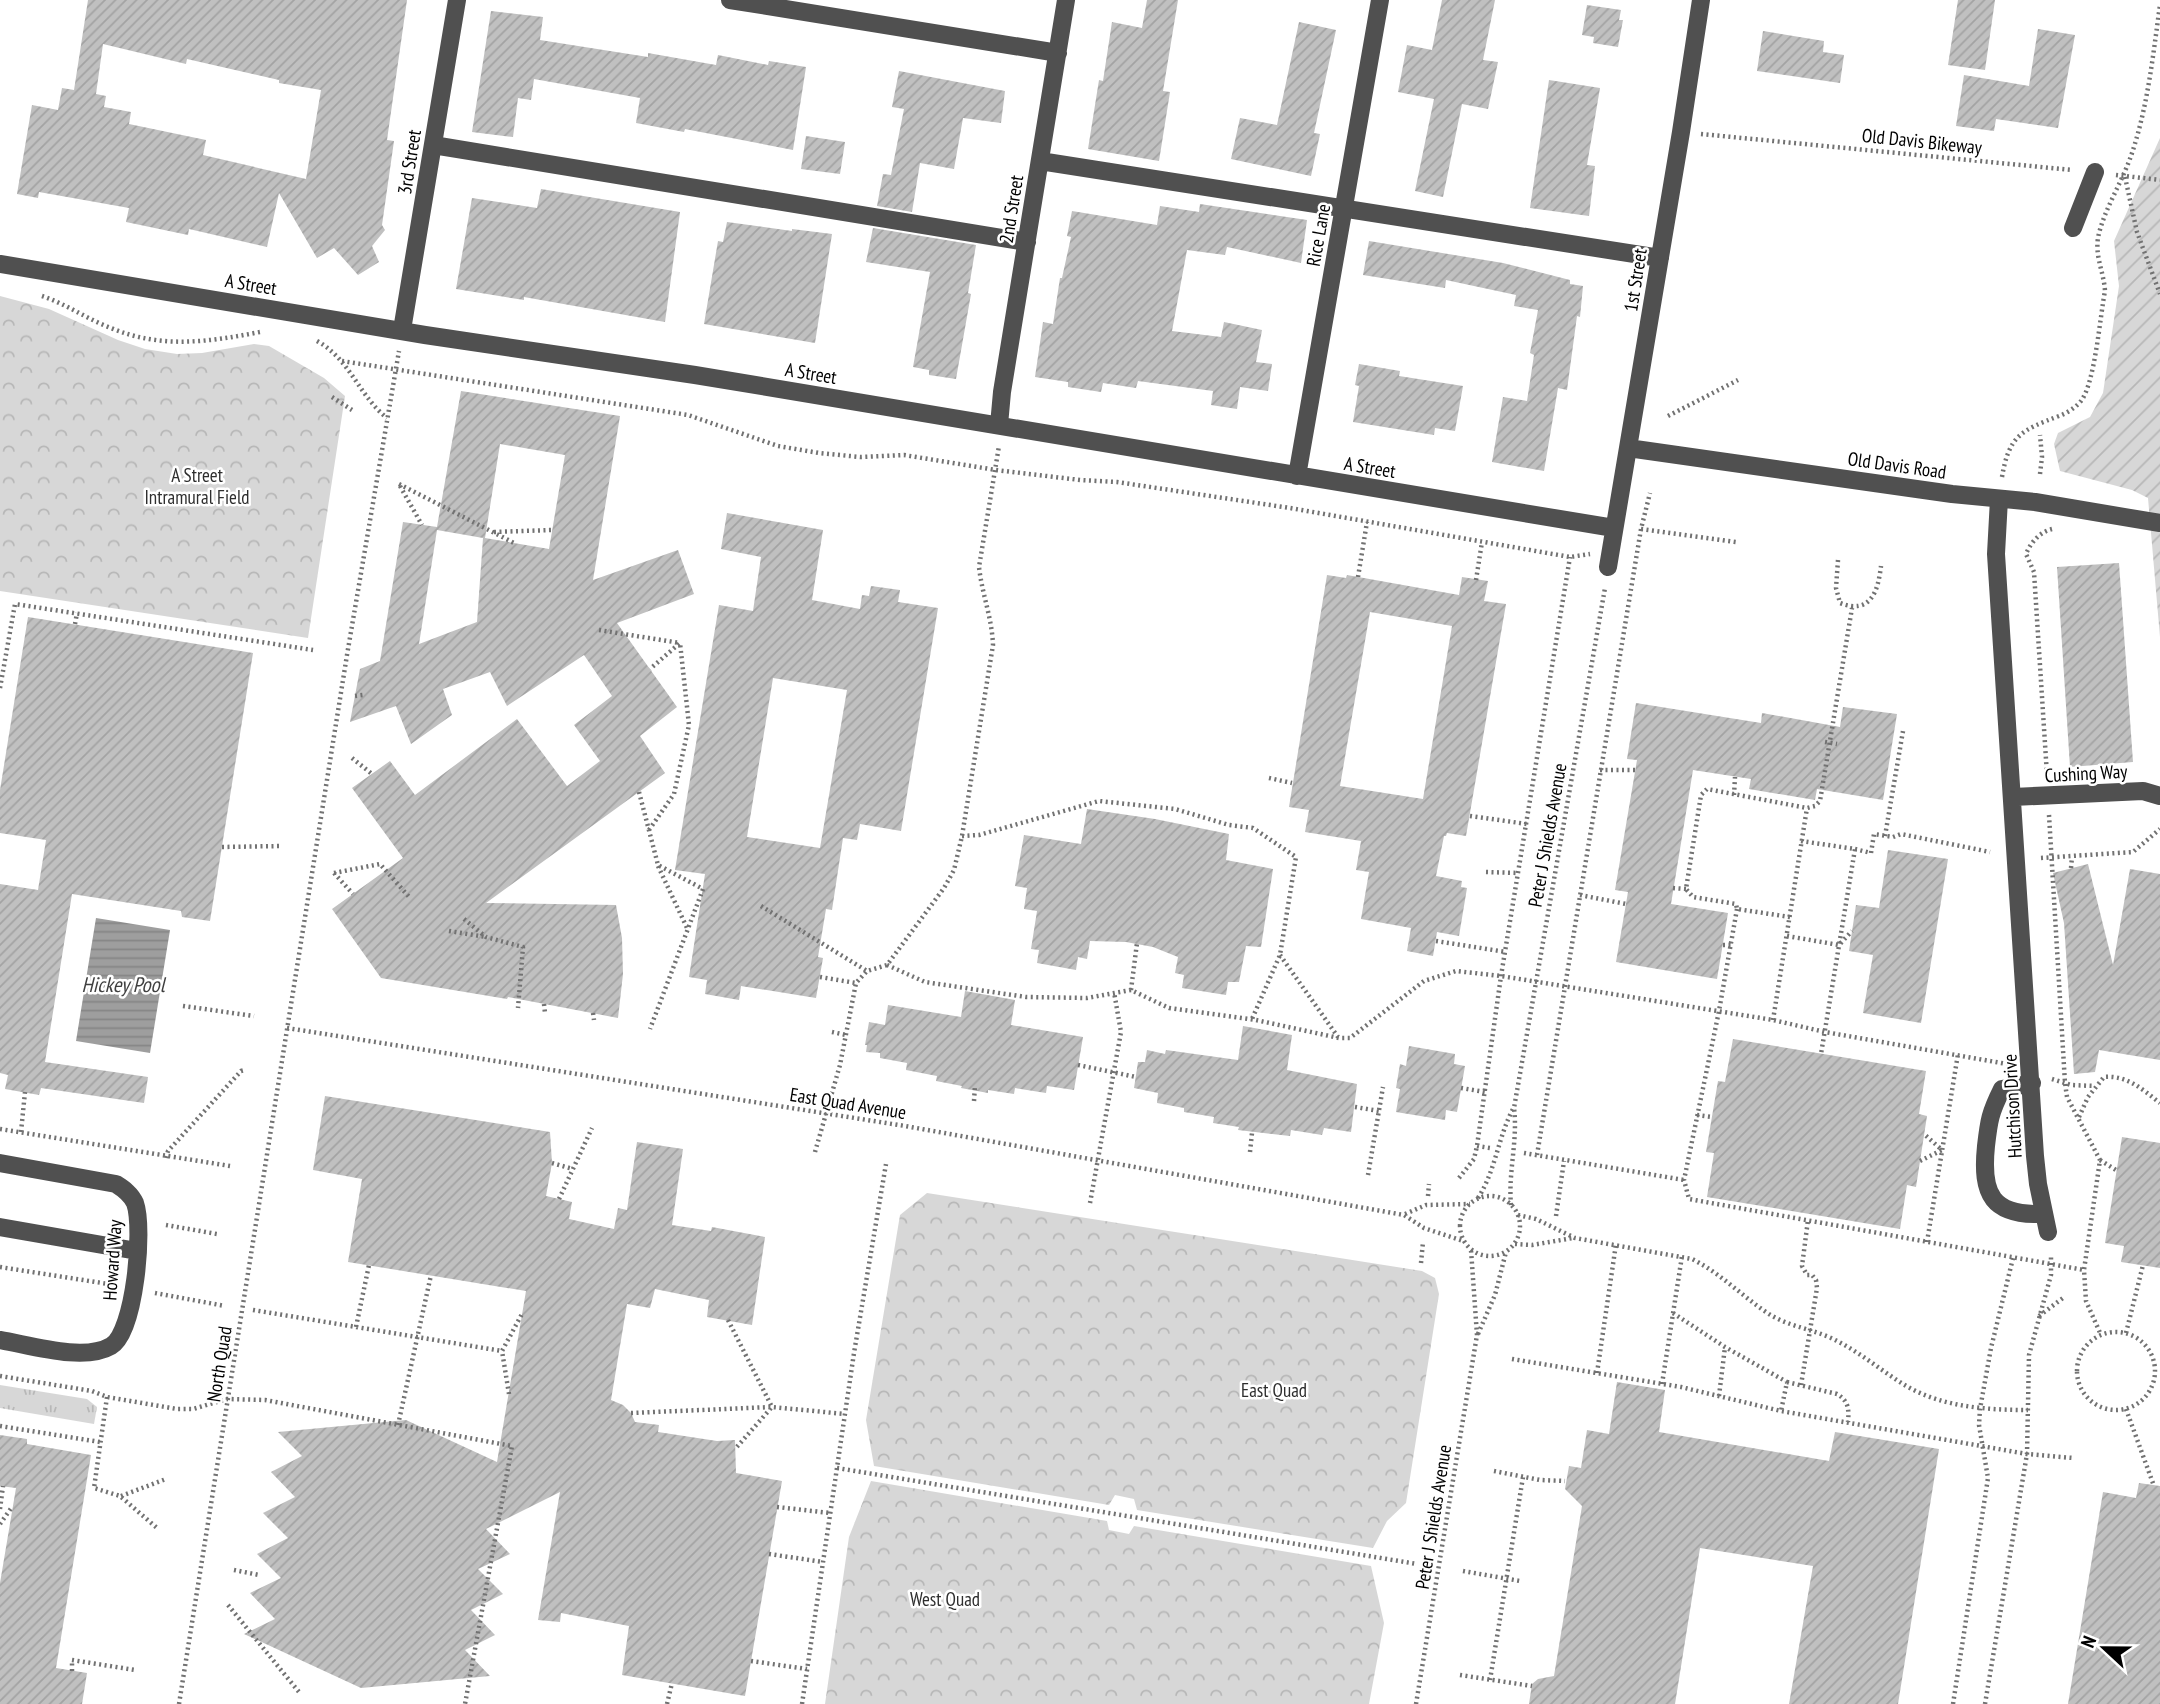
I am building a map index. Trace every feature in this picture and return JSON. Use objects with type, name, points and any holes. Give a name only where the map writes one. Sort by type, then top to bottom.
[{"type":"street","name":"3rd Street","points":[[402,330],[457,0]]},
{"type":"street","points":[[730,0],[1058,53]]},
{"type":"street","name":"2nd Street","points":[[999,425],[1002,392],[1066,0]]},
{"type":"street","name":"Rice Lane","points":[[1297,476],[1380,0]]},
{"type":"street","name":"1st Street","points":[[1608,567],[1701,0]]},
{"type":"street","points":[[433,145],[1027,242]]},
{"type":"street","points":[[1040,160],[1660,258]]},
{"type":"street","points":[[2073,228],[2095,172]]},
{"type":"street","name":"A Street","points":[[0,264],[999,425],[1614,528]]},
{"type":"street","name":"Old Davis Road","points":[[1629,448],[1952,494],[2047,504],[2160,523]]},
{"type":"street","name":"Hutchison Drive","points":[[1998,499],[1996,554],[2012,797],[2038,1184],[2046,1223]]},
{"type":"street","name":"Cushing Way","points":[[2012,797],[2143,791],[2160,796]]},
{"type":"street","points":[[2031,1078],[2002,1089],[1990,1112],[1983,1171],[1990,1196],[2003,1208],[2046,1223]]},
{"type":"street","name":"Howard Way","points":[[0,1163],[104,1180],[127,1190],[135,1202],[138,1220],[137,1251],[128,1319],[124,1334],[112,1346],[96,1352],[76,1353],[0,1340]]},
{"type":"street","points":[[0,1227],[137,1251]]},
{"type":"path","points":[[1998,499],[2003,469],[2013,439],[2025,429],[2069,412],[2081,401],[2089,382],[2105,291],[2097,255],[2098,236],[2125,176],[2144,118],[2160,5]]},
{"type":"path","name":"Old Davis Bikeway","points":[[1681,132],[2160,180]]},
{"type":"path","points":[[2125,176],[2137,232],[2160,294]]},
{"type":"path","points":[[33,293],[55,300],[109,328],[149,341],[196,343],[263,331]]},
{"type":"path","name":"North Quad","points":[[179,1704],[402,330]]},
{"type":"path","points":[[309,337],[325,346],[342,361],[376,410],[387,418]]},
{"type":"path","points":[[342,361],[688,415],[778,446],[819,453],[860,457],[904,455],[996,470],[1117,482],[1570,557],[1477,1146],[1474,1159],[1459,1178]]},
{"type":"path","points":[[1668,416],[1738,380]]},
{"type":"path","points":[[332,397],[352,410]]},
{"type":"path","points":[[815,1152],[846,1035],[856,983],[867,971],[887,965],[944,888],[954,870],[993,645],[993,625],[979,567],[996,470],[999,425]]},
{"type":"path","points":[[2040,435],[2040,474]]},
{"type":"path","points":[[422,525],[399,484],[516,544]]},
{"type":"path","points":[[1537,1155],[1641,529],[1650,493]]},
{"type":"path","points":[[1358,577],[1367,522]]},
{"type":"path","points":[[1641,529],[1737,542]]},
{"type":"path","points":[[492,532],[552,530]]},
{"type":"path","points":[[1476,580],[1482,542]]},
{"type":"path","points":[[2029,547],[2026,554],[2035,572],[2065,1083],[2067,1097],[2100,1160],[2116,1170]]},
{"type":"path","points":[[1838,560],[1836,588],[1840,603],[1853,608],[1862,606],[1878,590],[1881,566]]},
{"type":"path","name":"Peter J Shields Avenue","points":[[1511,1205],[1510,1173],[1516,1126],[1514,1108],[1608,567]]},
{"type":"path","points":[[0,688],[15,604],[313,650]]},
{"type":"path","points":[[1686,889],[1701,795],[1707,789],[1807,808],[1820,801],[1827,743],[1853,608]]},
{"type":"path","points":[[75,624],[77,613]]},
{"type":"path","points":[[599,630],[680,643]]},
{"type":"path","points":[[650,668],[680,643]]},
{"type":"path","points":[[649,830],[674,794],[689,724],[680,643]]},
{"type":"path","points":[[355,696],[363,695]]},
{"type":"path","points":[[1885,836],[1903,731]]},
{"type":"path","points":[[1827,743],[1837,744]]},
{"type":"path","points":[[352,758],[372,774]]},
{"type":"path","points":[[1600,770],[1635,770]]},
{"type":"path","points":[[1734,794],[1735,777]]},
{"type":"path","points":[[1269,778],[1292,783]]},
{"type":"path","points":[[639,792],[657,865],[688,929]]},
{"type":"path","points":[[962,836],[979,835],[1084,803],[1099,801],[1175,809],[1229,825],[1253,828],[1296,857],[1280,955],[1252,1019]]},
{"type":"path","points":[[1773,1020],[1807,808]]},
{"type":"path","points":[[1470,816],[1527,824]]},
{"type":"path","points":[[2041,858],[2133,852],[2160,829]]},
{"type":"path","points":[[1801,841],[1871,853],[1874,834],[1901,834],[1990,852]]},
{"type":"path","points":[[222,847],[281,846]]},
{"type":"path","points":[[1821,1054],[1855,849]]},
{"type":"path","points":[[2071,868],[2072,857]]},
{"type":"path","points":[[353,894],[334,873],[380,864],[410,898]]},
{"type":"path","points":[[650,1029],[703,889],[657,865]]},
{"type":"path","points":[[1486,872],[1518,873]]},
{"type":"path","points":[[1673,888],[1686,889],[1693,897],[1736,904],[1737,909],[1684,1180],[1689,1199],[2084,1270]]},
{"type":"path","points":[[1580,895],[1626,904]]},
{"type":"path","points":[[761,906],[867,971]]},
{"type":"path","points":[[1737,909],[1790,916]]},
{"type":"path","points":[[464,919],[486,937]]},
{"type":"path","points":[[449,931],[523,947],[518,1009]]},
{"type":"path","points":[[1839,944],[1852,931]]},
{"type":"path","points":[[1787,936],[1839,944]]},
{"type":"path","points":[[1436,941],[1506,952]]},
{"type":"path","points":[[1131,990],[1137,943]]},
{"type":"path","points":[[1723,945],[1731,946]]},
{"type":"path","points":[[1280,955],[1339,1038]]},
{"type":"path","points":[[887,965],[925,982],[1026,997],[1087,998],[1131,990],[1169,1008],[1252,1019],[1339,1038],[1350,1038],[1424,981],[1456,971],[1536,981],[1773,1020],[1825,1032],[2003,1063],[2031,1078],[2095,1087]]},
{"type":"path","points":[[512,975],[520,976]]},
{"type":"path","points":[[820,977],[856,983]]},
{"type":"path","points":[[1090,1203],[1121,1032],[1114,992]]},
{"type":"path","points":[[544,1004],[545,1013]]},
{"type":"path","points":[[183,1006],[254,1016]]},
{"type":"path","points":[[593,1013],[594,1020]]},
{"type":"path","name":"East Quad Avenue","points":[[287,1028],[827,1113],[1404,1215],[1424,1228],[1463,1241]]},
{"type":"path","points":[[832,1031],[846,1035]]},
{"type":"path","points":[[1927,1242],[1958,1054]]},
{"type":"path","points":[[1078,1065],[1136,1077]]},
{"type":"path","points":[[166,1157],[168,1151],[241,1071],[245,1070]]},
{"type":"path","points":[[2078,1118],[2095,1087],[2104,1077],[2116,1076],[2133,1082],[2160,1102]]},
{"type":"path","points":[[974,1101],[975,1085]]},
{"type":"path","points":[[1368,1175],[1383,1087]]},
{"type":"path","points":[[1461,1088],[1485,1092]]},
{"type":"path","points":[[22,1132],[25,1092]]},
{"type":"path","points":[[1355,1107],[1379,1111]]},
{"type":"path","name":"Peter J Shields Avenue","points":[[1478,1198],[1487,1184],[1499,1150],[1503,1127],[1514,1108]]},
{"type":"path","points":[[1697,1115],[1712,1117]]},
{"type":"path","points":[[559,1199],[592,1128]]},
{"type":"path","points":[[0,1129],[230,1166]]},
{"type":"path","points":[[1250,1152],[1252,1133]]},
{"type":"path","points":[[1924,1134],[1942,1150]]},
{"type":"path","points":[[1477,1146],[1490,1148]]},
{"type":"path","points":[[1920,1161],[1942,1150]]},
{"type":"path","points":[[1524,1153],[1684,1180]]},
{"type":"path","points":[[2100,1160],[2084,1270],[2086,1301],[2101,1335]]},
{"type":"path","points":[[1556,1216],[1564,1161]]},
{"type":"path","points":[[551,1163],[573,1169]]},
{"type":"path","points":[[802,1704],[836,1468],[887,1164]]},
{"type":"path","points":[[1428,1196],[1429,1184]]},
{"type":"path","points":[[1496,1196],[1511,1205],[1518,1215],[1520,1225],[1515,1244],[1506,1252],[1488,1257],[1471,1251],[1463,1241],[1460,1221],[1463,1211],[1478,1198],[1496,1196]]},
{"type":"path","name":"East Quad Avenue","points":[[1404,1215],[1426,1205],[1470,1203]]},
{"type":"path","points":[[1518,1215],[1536,1219],[1575,1238]]},
{"type":"path","points":[[1801,1385],[1817,1288],[1816,1280],[1812,1275],[1807,1275],[1802,1266],[1808,1220]]},
{"type":"path","points":[[1985,1704],[2027,1454],[2029,1355],[2051,1275],[2046,1223]]},
{"type":"path","points":[[166,1225],[217,1234]]},
{"type":"path","points":[[1515,1244],[1532,1245],[1575,1238],[1682,1256],[1708,1267],[1768,1313],[1797,1327],[1829,1337],[1906,1386],[1952,1403],[1980,1409],[2028,1410]]},
{"type":"path","points":[[1421,1263],[1423,1242]]},
{"type":"path","points":[[1597,1373],[1616,1244]]},
{"type":"path","name":"Peter J Shields Avenue","points":[[1416,1704],[1477,1335],[1471,1251]]},
{"type":"path","name":"Peter J Shields Avenue","points":[[1477,1335],[1495,1294],[1506,1252]]},
{"type":"path","points":[[1662,1384],[1682,1256]]},
{"type":"path","points":[[1953,1704],[1988,1478],[1979,1425],[1980,1409],[1991,1348],[2013,1258]]},
{"type":"path","points":[[356,1327],[369,1265]]},
{"type":"path","points":[[2126,1333],[2143,1265]]},
{"type":"path","points":[[0,1267],[116,1286]]},
{"type":"path","points":[[398,1424],[431,1275]]},
{"type":"path","points":[[154,1293],[225,1306]]},
{"type":"path","points":[[2039,1316],[2063,1298]]},
{"type":"path","points":[[253,1310],[502,1351]]},
{"type":"path","points":[[509,1394],[502,1351],[523,1312]]},
{"type":"path","points":[[1673,1313],[1725,1347],[1787,1382],[1844,1398],[1849,1407],[1848,1422]]},
{"type":"path","points":[[728,1320],[772,1407]]},
{"type":"path","points":[[2113,1332],[2126,1333],[2138,1338],[2147,1347],[2158,1371],[2147,1395],[2138,1404],[2126,1409],[2101,1407],[2090,1400],[2082,1390],[2077,1365],[2090,1342],[2113,1332]]},
{"type":"path","points":[[1720,1396],[1725,1347]]},
{"type":"path","points":[[1512,1359],[1662,1384],[1781,1412],[2027,1454],[2073,1458]]},
{"type":"path","points":[[0,1376],[92,1391],[107,1397],[177,1409],[193,1409],[227,1399],[265,1400],[512,1446],[465,1704]]},
{"type":"path","points":[[1781,1412],[1787,1382]]},
{"type":"path","points":[[94,1488],[107,1397]]},
{"type":"path","points":[[631,1413],[772,1407],[845,1414]]},
{"type":"path","points":[[735,1449],[772,1407]]},
{"type":"path","points":[[2126,1409],[2154,1486]]},
{"type":"path","points":[[0,1426],[100,1442]]},
{"type":"path","points":[[836,1468],[1417,1564]]},
{"type":"path","points":[[1494,1471],[1565,1481]]},
{"type":"path","points":[[1489,1680],[1523,1477]]},
{"type":"path","points":[[120,1496],[166,1479]]},
{"type":"path","points":[[0,1509],[3,1486]]},
{"type":"path","points":[[86,1488],[120,1496],[157,1528]]},
{"type":"path","points":[[0,1524],[12,1507]]},
{"type":"path","points":[[777,1507],[830,1513]]},
{"type":"path","points":[[769,1554],[823,1562]]},
{"type":"path","points":[[234,1570],[259,1574]]},
{"type":"path","points":[[1463,1571],[1520,1581]]},
{"type":"path","points":[[228,1605],[299,1692]]},
{"type":"path","points":[[72,1671],[72,1660],[135,1670]]},
{"type":"path","points":[[751,1661],[807,1669]]},
{"type":"path","points":[[1460,1675],[1532,1686]]},
{"type":"path","points":[[667,1704],[672,1684]]},
{"type":"green space","points":[[2160,138],[2160,637],[2148,498],[2132,490],[2060,471],[2054,444],[2058,433],[2090,417],[2103,393],[2119,286],[2114,241]]},
{"type":"green space","name":"A Street Intramural Field","points":[[0,296],[49,309],[145,349],[177,354],[202,353],[254,344],[269,346],[324,378],[345,396],[308,638],[0,591]]},
{"type":"green space","name":"East Quad","points":[[927,1193],[1422,1271],[1435,1278],[1439,1294],[1406,1503],[1387,1521],[1373,1548],[1137,1510],[1134,1499],[1115,1495],[1109,1505],[874,1466],[866,1420],[900,1215]]},
{"type":"green space","points":[[0,1385],[87,1399],[97,1407],[94,1424],[0,1408]]},
{"type":"green space","name":"West Quad","points":[[871,1481],[1107,1521],[1109,1530],[1129,1534],[1134,1526],[1371,1566],[1384,1623],[1369,1704],[825,1704],[849,1537]]},
{"type":"water","name":"Hickey Pool","points":[[96,918],[170,930],[150,1053],[76,1041]]},
{"type":"building","points":[[88,0],[407,0],[387,140],[394,141],[382,225],[385,230],[372,246],[379,262],[358,275],[334,248],[317,258],[279,193],[267,247],[189,229],[188,235],[126,222],[129,208],[39,192],[38,198],[17,194],[32,105],[58,110],[62,88],[74,90]],"holes":[[[103,44],[186,64],[187,59],[279,80],[279,83],[321,90],[306,179],[203,155],[206,140],[129,124],[131,112],[104,107],[106,96],[96,94]]]},
{"type":"building","points":[[1147,0],[1178,0],[1163,91],[1170,92],[1159,161],[1088,149],[1099,80],[1103,81],[1112,22],[1142,28]]},
{"type":"building","points":[[1442,0],[1495,0],[1483,60],[1498,62],[1488,109],[1462,104],[1443,197],[1415,191],[1434,99],[1398,92],[1407,45],[1432,50]]},
{"type":"building","points":[[1958,0],[1995,0],[1985,70],[1948,65]]},
{"type":"building","points":[[1587,5],[1621,10],[1619,20],[1623,20],[1618,47],[1593,43],[1594,37],[1582,35]]},
{"type":"building","points":[[491,11],[543,17],[540,40],[648,57],[648,53],[716,65],[718,55],[768,65],[769,61],[806,67],[793,150],[685,129],[684,132],[636,123],[640,98],[534,79],[531,100],[518,98],[513,137],[472,132]]},
{"type":"building","points":[[1299,22],[1336,30],[1314,133],[1320,134],[1311,176],[1231,159],[1240,118],[1277,125]]},
{"type":"building","points":[[2038,29],[2075,35],[2058,128],[1996,119],[1994,131],[1956,126],[1964,75],[2029,86]]},
{"type":"building","points":[[1763,31],[1824,41],[1823,52],[1844,55],[1840,83],[1757,71]]},
{"type":"building","points":[[899,71],[1005,91],[1001,123],[963,118],[954,169],[920,163],[912,212],[877,206],[883,174],[891,175],[904,109],[892,107]]},
{"type":"building","points":[[1549,80],[1600,88],[1587,165],[1595,166],[1589,216],[1530,208]]},
{"type":"building","points":[[806,136],[845,142],[840,174],[801,169]]},
{"type":"building","points":[[541,189],[680,212],[665,322],[524,297],[524,300],[456,289],[472,198],[537,208]]},
{"type":"building","points":[[1200,204],[1307,220],[1301,263],[1227,247],[1225,255],[1187,250],[1172,331],[1221,337],[1224,322],[1262,330],[1256,362],[1272,364],[1268,391],[1240,387],[1237,409],[1211,405],[1213,391],[1138,381],[1136,388],[1103,383],[1101,392],[1068,387],[1068,382],[1035,377],[1043,322],[1053,324],[1060,278],[1071,237],[1067,236],[1072,211],[1157,225],[1160,206],[1199,212]]},
{"type":"building","points":[[727,222],[832,234],[815,343],[704,324],[718,241],[723,242]]},
{"type":"building","points":[[873,228],[976,245],[968,293],[971,294],[956,379],[929,375],[929,370],[913,367],[930,272],[866,262]]},
{"type":"building","points":[[1369,241],[1503,263],[1570,280],[1570,284],[1583,286],[1567,390],[1558,388],[1544,471],[1492,462],[1503,397],[1527,401],[1534,355],[1530,353],[1538,310],[1514,306],[1516,295],[1446,280],[1445,288],[1363,275]]},
{"type":"building","points":[[1359,364],[1400,371],[1399,376],[1463,386],[1455,431],[1435,428],[1434,435],[1353,422],[1359,386],[1355,385]]},
{"type":"building","points":[[461,391],[620,416],[593,580],[678,550],[694,594],[617,623],[677,707],[640,736],[665,773],[486,903],[616,905],[622,938],[623,974],[618,1018],[508,997],[507,999],[381,978],[332,909],[403,858],[352,788],[390,761],[415,795],[517,719],[567,786],[600,761],[574,725],[612,696],[584,655],[507,706],[490,672],[443,689],[452,715],[411,744],[396,706],[350,722],[360,669],[380,661],[403,522],[437,527]],"holes":[[[500,444],[565,455],[549,549],[485,538]],[[437,530],[483,538],[477,622],[419,644]]]},
{"type":"building","points":[[727,513],[823,530],[812,600],[860,609],[862,595],[869,596],[871,586],[900,590],[898,602],[938,608],[901,831],[860,824],[857,840],[843,838],[832,910],[826,909],[818,957],[823,958],[816,998],[741,986],[739,1000],[705,994],[707,980],[689,977],[705,874],[675,870],[719,605],[753,611],[761,557],[721,549]],"holes":[[[773,678],[847,690],[820,848],[747,837]]]},
{"type":"building","points":[[2119,563],[2133,762],[2070,767],[2057,567]]},
{"type":"building","points":[[1327,575],[1346,578],[1347,575],[1459,595],[1462,577],[1488,581],[1484,601],[1506,604],[1466,836],[1447,833],[1444,836],[1436,876],[1462,881],[1461,887],[1467,888],[1459,936],[1437,932],[1433,956],[1407,951],[1411,928],[1361,919],[1369,872],[1356,870],[1361,841],[1305,832],[1309,810],[1289,807]],"holes":[[[1370,612],[1452,626],[1423,799],[1340,786]]]},
{"type":"building","points":[[28,617],[253,653],[210,921],[182,917],[181,911],[72,894],[45,1062],[148,1077],[144,1103],[41,1088],[39,1095],[5,1089],[8,1075],[0,1073],[0,884],[38,890],[46,840],[0,833],[0,790]]},
{"type":"building","points":[[1636,703],[1761,723],[1762,713],[1840,727],[1843,707],[1897,714],[1883,800],[1817,789],[1815,800],[1749,789],[1751,779],[1693,770],[1671,904],[1728,913],[1717,979],[1616,962],[1628,892],[1615,890],[1637,760],[1627,759]]},
{"type":"building","points":[[1087,809],[1229,834],[1226,860],[1273,869],[1261,947],[1246,946],[1239,982],[1228,982],[1226,995],[1182,988],[1184,975],[1175,973],[1178,957],[1153,947],[1126,942],[1090,941],[1087,959],[1078,957],[1076,970],[1037,963],[1039,950],[1031,949],[1037,911],[1024,909],[1027,888],[1015,886],[1024,835],[1081,844]]},
{"type":"building","points":[[1888,850],[1948,859],[1921,1023],[1863,1013],[1873,955],[1849,951],[1856,905],[1879,908]]},
{"type":"building","points":[[2088,864],[2113,965],[2130,869],[2160,874],[2160,1060],[2099,1050],[2095,1072],[2074,1074],[2064,923],[2053,873]]},
{"type":"building","points":[[965,991],[1015,1000],[1011,1025],[1083,1037],[1074,1090],[1047,1086],[1046,1093],[1015,1088],[1014,1094],[988,1090],[988,1093],[936,1081],[937,1076],[906,1070],[907,1063],[880,1058],[880,1053],[866,1052],[869,1022],[885,1025],[888,1005],[961,1017]]},
{"type":"building","points":[[1243,1026],[1292,1035],[1287,1070],[1357,1084],[1351,1132],[1324,1128],[1322,1135],[1291,1130],[1290,1136],[1238,1130],[1239,1127],[1213,1123],[1214,1117],[1184,1112],[1184,1108],[1157,1103],[1158,1093],[1134,1088],[1138,1062],[1145,1062],[1147,1050],[1238,1060]]},
{"type":"building","points":[[1733,1039],[1926,1071],[1919,1114],[1927,1116],[1916,1187],[1907,1185],[1900,1229],[1707,1197],[1714,1153],[1706,1152],[1718,1081],[1725,1082]]},
{"type":"building","points":[[1409,1046],[1455,1054],[1454,1064],[1465,1066],[1457,1112],[1446,1110],[1445,1120],[1396,1112],[1400,1064],[1406,1066]]},
{"type":"building","points":[[325,1096],[550,1132],[552,1163],[546,1196],[572,1202],[569,1219],[614,1229],[618,1208],[627,1210],[637,1142],[683,1149],[672,1225],[711,1231],[712,1227],[765,1237],[752,1325],[707,1317],[709,1300],[655,1289],[650,1308],[627,1304],[611,1400],[623,1405],[635,1422],[659,1425],[658,1432],[717,1441],[735,1440],[736,1473],[782,1481],[745,1696],[622,1675],[629,1626],[561,1613],[560,1622],[538,1620],[560,1492],[486,1529],[510,1554],[478,1569],[503,1594],[471,1610],[495,1635],[465,1650],[490,1676],[361,1688],[244,1634],[275,1619],[250,1593],[281,1578],[257,1554],[288,1538],[263,1513],[295,1497],[271,1472],[302,1456],[278,1432],[406,1420],[497,1462],[526,1291],[348,1262],[362,1179],[313,1170]]},
{"type":"building","points":[[2122,1137],[2160,1143],[2160,1268],[2121,1262],[2124,1246],[2105,1243]]},
{"type":"building","points":[[1617,1382],[1665,1390],[1659,1432],[1829,1461],[1835,1432],[1939,1449],[1898,1704],[1789,1704],[1813,1566],[1700,1548],[1675,1704],[1529,1704],[1532,1684],[1538,1679],[1554,1676],[1582,1506],[1565,1489],[1569,1466],[1581,1468],[1587,1430],[1609,1434]]},
{"type":"building","points":[[0,1435],[27,1439],[27,1444],[91,1455],[56,1668],[87,1673],[82,1704],[0,1704],[0,1583],[16,1488],[0,1486]]},
{"type":"building","points":[[2139,1483],[2160,1486],[2160,1704],[2068,1704],[2103,1492],[2136,1498]]}]
